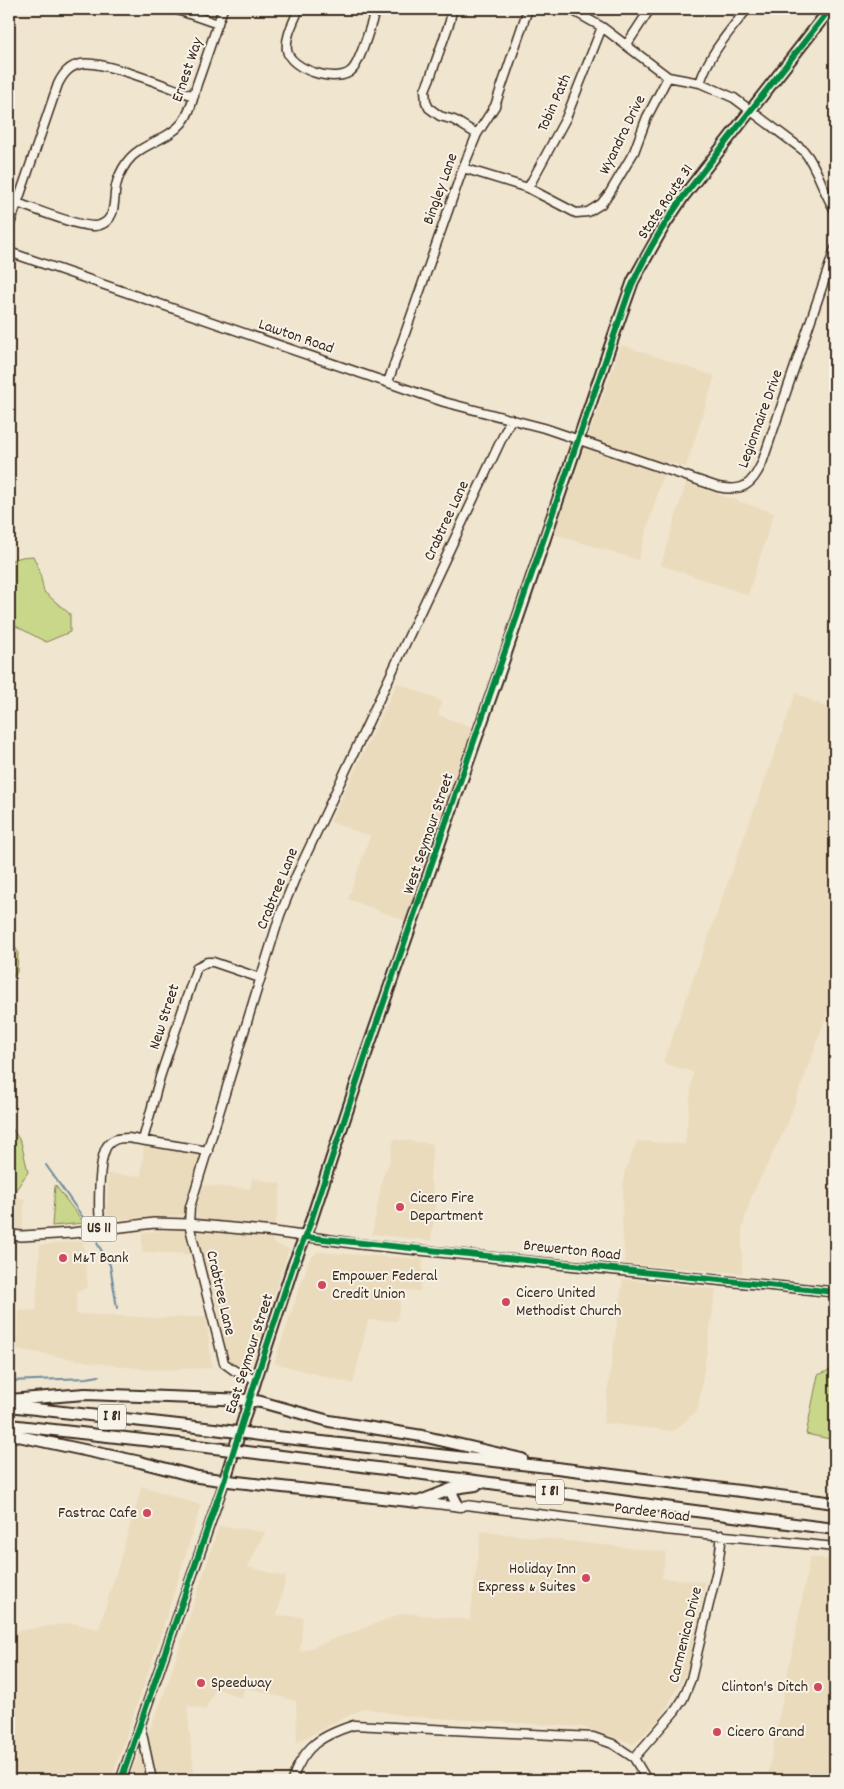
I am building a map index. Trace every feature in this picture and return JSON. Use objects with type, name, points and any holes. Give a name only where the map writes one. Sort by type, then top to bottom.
[{"type":"highway","name":"State Route 31","points":[[578,440],[629,292],[664,224],[750,110],[830,9]]},
{"type":"highway","name":"West Seymour Street","points":[[305,1237],[578,440]]},
{"type":"highway","name":"East Seymour Street","points":[[226,1478],[256,1378],[305,1237]]},
{"type":"highway","points":[[9,1400],[85,1394],[249,1400],[329,1421],[422,1436],[557,1468]]},
{"type":"highway","name":"I 81","points":[[9,1406],[557,1468],[835,1503]]},
{"type":"highway","name":"I 81","points":[[9,1425],[383,1468],[710,1514],[835,1528]]},
{"type":"highway","name":"Pardee Road","points":[[9,1434],[131,1460],[198,1477],[226,1478],[238,1482],[423,1500]]},
{"type":"highway","points":[[423,1500],[454,1488],[473,1485],[507,1486]]},
{"type":"highway","points":[[454,1488],[452,1494],[461,1504]]},
{"type":"main road","name":"Brewerton Road","points":[[9,1235],[56,1234],[154,1224],[189,1224],[835,1292]]},
{"type":"main road","points":[[121,1780],[226,1478]]},
{"type":"street","points":[[175,9],[218,24]]},
{"type":"street","name":"Ernest Way","points":[[17,203],[86,226],[101,225],[107,220],[112,213],[116,186],[120,174],[127,162],[145,146],[166,137],[188,114],[223,9]]},
{"type":"street","points":[[299,9],[288,36],[286,49],[290,58],[298,66],[332,77],[342,76],[352,71],[376,9]]},
{"type":"street","points":[[452,9],[450,21],[425,90],[426,102],[429,108],[440,116],[454,120],[477,134]]},
{"type":"street","name":"Bingley Lane","points":[[388,382],[463,168],[477,134],[495,106],[528,9]]},
{"type":"street","points":[[570,9],[627,44],[668,77],[700,83],[734,98],[803,150],[810,158],[821,186],[835,210]]},
{"type":"street","points":[[627,44],[650,9]]},
{"type":"street","points":[[700,83],[704,68],[714,52],[747,9]]},
{"type":"street","name":"Tobin Path","points":[[528,188],[566,118],[602,27]]},
{"type":"street","points":[[9,226],[58,84],[68,70],[82,63],[102,64],[194,96]]},
{"type":"street","name":"Wyandra Drive","points":[[463,168],[528,188],[576,213],[588,212],[602,204],[634,152],[647,117],[668,77]]},
{"type":"street","name":"Legionnaire Drive","points":[[578,440],[729,490],[738,489],[752,481],[762,463],[835,249]]},
{"type":"street","name":"Lawton Road","points":[[9,252],[444,402],[511,419],[578,440]]},
{"type":"street","name":"Crabtree Lane","points":[[256,1378],[235,1370],[224,1363],[189,1224],[190,1207],[280,915],[296,876],[511,419]]},
{"type":"street","name":"New Street","points":[[143,1140],[160,1077],[197,967],[201,963],[213,962],[260,978]]},
{"type":"street","points":[[101,1229],[99,1206],[102,1165],[106,1148],[118,1138],[143,1140],[208,1151]]},
{"type":"street","name":"Pardee Road","points":[[423,1500],[835,1548]]},
{"type":"street","name":"Carmenica Drive","points":[[634,1758],[684,1699],[692,1679],[718,1566],[722,1535]]},
{"type":"street","points":[[140,1724],[152,1780]]},
{"type":"street","points":[[292,1780],[298,1763],[319,1739],[336,1730],[354,1725],[593,1737],[613,1744],[634,1758],[647,1780]]},
{"type":"shaded area","points":[[621,345],[715,376],[686,467],[667,462],[638,560],[554,534]]},
{"type":"shaded area","points":[[686,483],[774,513],[748,595],[661,565]]},
{"type":"shaded area","points":[[397,683],[442,701],[438,715],[474,728],[406,921],[348,899],[370,836],[330,822]]},
{"type":"shaded area","points":[[796,693],[835,712],[835,992],[787,1125],[751,1197],[742,1229],[742,1273],[625,1264],[622,1221],[624,1173],[637,1141],[685,1144],[693,1072],[663,1063]]},
{"type":"shaded area","points":[[394,1139],[433,1144],[430,1180],[436,1201],[431,1241],[372,1234],[383,1176],[389,1163]]},
{"type":"shaded area","points":[[144,1146],[203,1153],[184,1215],[106,1220],[108,1174],[141,1176]]},
{"type":"shaded area","points":[[252,1178],[281,1184],[273,1243],[289,1249],[250,1369],[229,1362],[215,1296],[203,1255],[142,1252],[142,1233],[181,1229],[195,1230],[197,1207],[202,1185],[250,1189]]},
{"type":"shaded area","points":[[9,1196],[25,1199],[22,1231],[9,1228]]},
{"type":"shaded area","points":[[83,1241],[88,1287],[77,1292],[76,1314],[159,1318],[206,1316],[212,1368],[150,1370],[95,1363],[16,1349],[19,1311],[36,1310],[40,1245]]},
{"type":"shaded area","points":[[317,1252],[423,1259],[420,1291],[402,1290],[397,1321],[368,1320],[353,1384],[274,1363],[309,1260]]},
{"type":"shaded area","points":[[623,1279],[716,1289],[698,1410],[674,1431],[603,1423]]},
{"type":"shaded area","points":[[142,1486],[201,1505],[157,1647],[111,1780],[9,1780],[9,1629],[16,1631],[72,1623],[99,1629]]},
{"type":"shaded area","points":[[219,1526],[265,1532],[248,1567],[286,1577],[277,1615],[303,1617],[300,1652],[404,1613],[470,1620],[481,1531],[666,1552],[662,1578],[705,1582],[687,1671],[662,1716],[634,1744],[582,1727],[405,1716],[364,1708],[297,1742],[296,1701],[245,1687],[241,1698],[216,1688],[205,1710],[187,1705],[194,1773],[148,1778],[148,1780],[128,1780],[163,1697]]},
{"type":"shaded area","name":"Clinton's Ditch","points":[[810,1557],[835,1560],[835,1780],[767,1780]]},
{"type":"green space","points":[[33,556],[39,569],[44,592],[70,614],[70,632],[46,642],[14,625],[9,629],[9,561]]},
{"type":"green space","points":[[9,937],[18,952],[17,972],[9,981]]},
{"type":"green space","points":[[9,1124],[21,1142],[28,1172],[13,1194],[9,1191]]},
{"type":"green space","points":[[55,1185],[84,1223],[52,1226]]},
{"type":"green space","points":[[835,1368],[835,1440],[806,1434],[818,1375]]},
{"type":"waterway","points":[[46,1165],[84,1219]]},
{"type":"waterway","points":[[97,1243],[110,1265],[117,1308]]},
{"type":"waterway","points":[[9,1381],[99,1376]]},
{"type":"cycle path","points":[[121,1780],[226,1475],[293,1266],[310,1224],[366,1054],[629,292],[653,243],[683,197],[830,9]]},
{"type":"cycle path","points":[[305,1237],[835,1292]]},
{"type":"place","name":"Cicero Fire Department","points":[[400,1207]]},
{"type":"place","name":"M&T Bank","points":[[63,1258]]},
{"type":"place","name":"Empower Federal Credit Union","points":[[322,1285]]},
{"type":"place","name":"Cicero United Methodist Church","points":[[506,1302]]},
{"type":"place","name":"Fastrac Cafe","points":[[147,1513]]},
{"type":"place","name":"Holiday Inn Express & Suites","points":[[586,1578]]},
{"type":"place","name":"Speedway","points":[[201,1683]]},
{"type":"place","name":"Clinton's Ditch","points":[[818,1687]]},
{"type":"place","name":"Cicero Grand","points":[[717,1732]]}]
